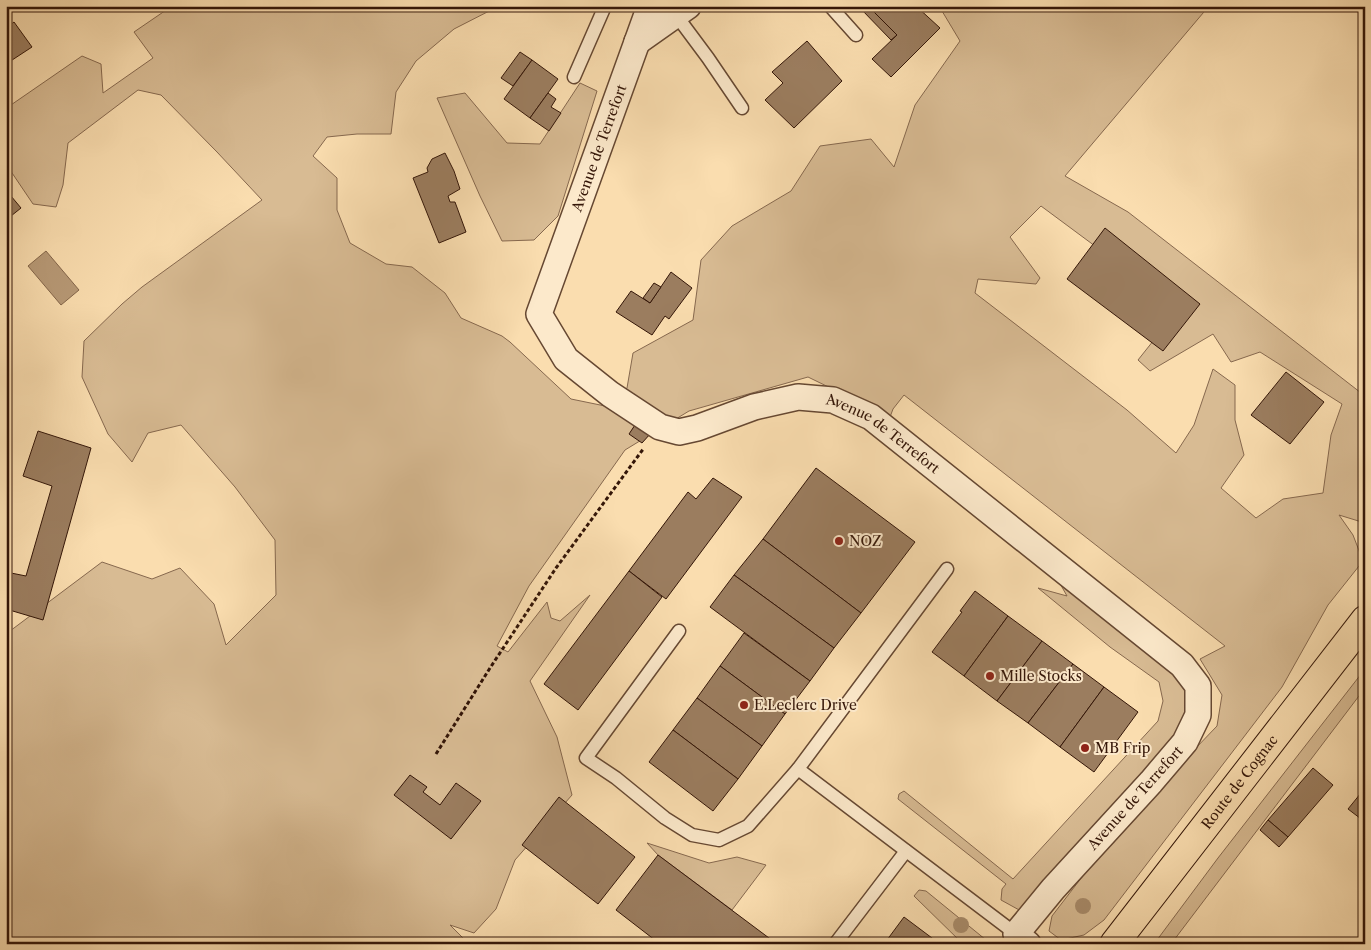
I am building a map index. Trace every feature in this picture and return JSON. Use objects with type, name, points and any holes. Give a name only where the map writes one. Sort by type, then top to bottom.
[{"type":"main road","name":"Route de Cognac","points":[[1114,944],[1365,620]]},
{"type":"street","name":"Avenue de Terrefort","points":[[646,7],[637,42],[539,314],[566,359],[610,394],[660,428],[679,432],[697,428],[754,407],[798,397],[832,400],[871,418],[1182,665],[1198,686],[1198,715],[1185,742],[1053,889],[1022,939]]},
{"type":"street","points":[[637,42],[682,11]]},
{"type":"lane","points":[[574,77],[605,6]]},
{"type":"lane","points":[[830,6],[856,34]]},
{"type":"lane","points":[[682,11],[708,58],[742,108]]},
{"type":"lane","points":[[679,631],[586,758],[616,778],[665,818],[692,835],[719,840],[748,826],[798,769],[947,569]]},
{"type":"lane","points":[[798,769],[1022,939]]},
{"type":"lane","points":[[835,944],[906,851]]},
{"type":"path","points":[[436,754],[556,568],[660,428]]},
{"type":"shaded area","points":[[172,6],[499,6],[454,29],[416,61],[396,92],[391,134],[357,134],[327,137],[313,156],[337,178],[337,210],[350,243],[386,264],[412,267],[445,293],[461,318],[502,336],[571,399],[610,407],[627,388],[633,353],[693,320],[701,260],[732,226],[791,191],[820,146],[871,139],[894,167],[915,105],[960,41],[939,6],[986,6],[988,8],[989,6],[1209,6],[1065,176],[1128,212],[1365,396],[1365,523],[1339,515],[1353,535],[1363,561],[1328,605],[1282,687],[1104,920],[1084,935],[1061,940],[1049,931],[1052,916],[1122,825],[1217,726],[1222,695],[1200,659],[1225,646],[904,395],[893,409],[890,417],[808,377],[689,411],[625,450],[529,586],[497,646],[508,652],[547,602],[551,618],[560,621],[590,595],[530,681],[557,737],[572,795],[515,860],[496,909],[474,933],[450,925],[469,944],[6,944],[6,634],[102,562],[152,579],[180,568],[214,604],[226,645],[276,595],[275,540],[235,487],[181,425],[148,433],[132,462],[108,434],[82,377],[84,341],[142,287],[262,200],[161,95],[138,90],[68,143],[63,185],[56,207],[33,204],[6,164],[6,111],[8,107],[82,56],[101,64],[103,93],[153,58],[134,32]],"holes":[[[1041,206],[1099,249],[1165,326],[1138,360],[1150,371],[1213,334],[1231,362],[1260,352],[1342,404],[1331,435],[1323,493],[1283,499],[1256,518],[1221,488],[1244,455],[1235,420],[1235,385],[1213,369],[1194,425],[1176,453],[1127,410],[975,293],[978,279],[1036,284],[1040,278],[1010,237]]]},
{"type":"shaded area","points":[[580,83],[597,91],[558,216],[534,240],[502,241],[437,98],[465,93],[507,143],[540,144]]},
{"type":"shaded area","points":[[46,251],[79,290],[61,305],[28,266]]},
{"type":"shaded area","points":[[1058,580],[1178,667],[1189,691],[1186,716],[1170,742],[1021,911],[1001,900],[1002,889],[1006,884],[898,799],[899,794],[904,791],[1013,879],[1158,721],[1163,701],[1159,682],[1110,647],[1038,588],[1067,596]]},
{"type":"shaded area","points":[[1365,669],[1365,688],[1171,944],[1154,944],[1218,858]]},
{"type":"shaded area","points":[[647,843],[709,863],[737,857],[766,865],[732,910],[658,855]]},
{"type":"shaded area","points":[[919,890],[926,891],[991,944],[963,944],[914,896]]},
{"type":"building","points":[[863,6],[868,6],[897,35],[891,40],[861,9]]},
{"type":"building","points":[[868,6],[916,6],[940,28],[891,77],[872,59],[897,35]]},
{"type":"building","points":[[14,22],[32,47],[6,64],[6,28]]},
{"type":"building","points":[[807,41],[842,81],[794,128],[765,100],[783,83],[772,72]]},
{"type":"building","points":[[520,52],[532,60],[513,86],[501,78]]},
{"type":"building","points":[[532,60],[558,79],[530,118],[504,99]]},
{"type":"building","points":[[548,93],[556,99],[551,107],[561,113],[549,131],[530,118]]},
{"type":"building","points":[[445,153],[460,189],[448,196],[450,202],[455,202],[466,232],[439,243],[413,178],[428,172],[427,168],[432,159]]},
{"type":"building","points":[[6,190],[21,208],[6,220]]},
{"type":"building","points":[[1105,228],[1200,304],[1163,351],[1067,279]]},
{"type":"building","points":[[671,272],[692,288],[669,319],[665,316],[652,335],[616,312],[631,291],[650,303]]},
{"type":"building","points":[[654,283],[661,287],[650,303],[643,298]]},
{"type":"building","points":[[1286,372],[1324,402],[1290,444],[1251,415]]},
{"type":"building","points":[[637,422],[651,433],[642,443],[629,434]]},
{"type":"building","points":[[38,431],[91,448],[43,620],[6,609],[6,572],[26,576],[52,486],[23,476]]},
{"type":"building","name":"NOZ","points":[[816,468],[915,542],[861,613],[763,539]]},
{"type":"building","points":[[713,478],[742,497],[666,599],[629,571],[688,492],[696,499]]},
{"type":"building","points":[[763,539],[861,613],[834,648],[734,575]]},
{"type":"building","points":[[629,571],[662,597],[578,710],[544,684]]},
{"type":"building","points":[[734,575],[834,648],[810,681],[710,607]]},
{"type":"building","points":[[975,591],[1008,616],[964,676],[932,652]]},
{"type":"building","points":[[1008,616],[1042,641],[997,701],[964,676]]},
{"type":"building","points":[[744,633],[810,681],[785,714],[720,666]]},
{"type":"building","points":[[1042,641],[1073,664],[1028,723],[997,701]]},
{"type":"building","points":[[1073,664],[1104,687],[1060,747],[1028,723]]},
{"type":"building","points":[[720,666],[785,714],[762,746],[697,698]]},
{"type":"building","points":[[1104,687],[1138,712],[1094,772],[1060,747]]},
{"type":"building","points":[[697,698],[762,746],[738,779],[673,730]]},
{"type":"building","points":[[673,730],[738,779],[713,811],[649,762]]},
{"type":"building","points":[[1313,768],[1333,785],[1288,837],[1268,820]]},
{"type":"building","points":[[410,775],[427,787],[423,792],[440,805],[456,783],[481,801],[451,839],[394,795]]},
{"type":"building","points":[[1365,788],[1365,822],[1348,809]]},
{"type":"building","points":[[559,797],[635,857],[598,904],[522,845]]},
{"type":"building","points":[[1268,820],[1288,837],[1279,847],[1260,830]]},
{"type":"building","points":[[658,855],[773,941],[772,944],[660,944],[616,910]]},
{"type":"building","points":[[904,917],[940,944],[884,944]]},
{"type":"place","name":"NOZ","points":[[839,541]]},
{"type":"place","name":"Mille Stocks","points":[[990,676]]},
{"type":"place","name":"E.Leclerc Drive","points":[[744,705]]},
{"type":"place","name":"MB Frip","points":[[1085,748]]}]
